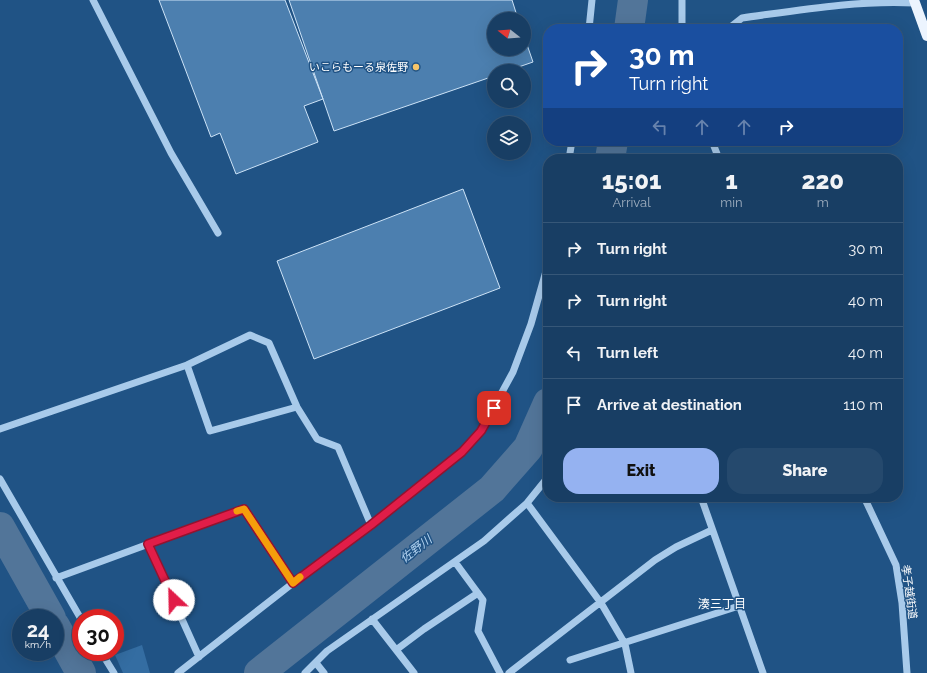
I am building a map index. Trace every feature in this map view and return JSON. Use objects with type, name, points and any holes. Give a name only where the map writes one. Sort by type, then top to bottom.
[{"type":"main road","points":[[915,1],[927,36]]},
{"type":"street","points":[[93,0],[171,153],[218,233]]},
{"type":"street","points":[[590,24],[592,0]]},
{"type":"street","points":[[682,0],[682,24]]},
{"type":"street","points":[[734,24],[742,18],[854,3],[915,1]]},
{"type":"street","points":[[178,673],[293,583],[371,525],[462,452],[481,431],[513,372],[531,324],[543,282]]},
{"type":"street","points":[[0,429],[187,365],[250,335],[269,343],[297,408],[317,439],[338,447],[371,525]]},
{"type":"street","points":[[187,365],[210,431],[297,408]]},
{"type":"street","points":[[0,479],[75,609]]},
{"type":"street","points":[[305,673],[328,651],[484,541],[527,503],[543,483]]},
{"type":"street","points":[[703,502],[763,673]]},
{"type":"street","name":"孝子越街道","points":[[866,502],[896,565],[902,603],[907,673]]},
{"type":"street","points":[[527,503],[601,603],[625,644],[631,673]]},
{"type":"street","points":[[56,578],[244,509],[293,583]]},
{"type":"street","points":[[510,673],[655,560],[676,547],[712,530]]},
{"type":"street","points":[[148,544],[199,657]]},
{"type":"street","points":[[455,562],[483,600],[478,631],[500,673]]},
{"type":"street","points":[[396,650],[424,629],[478,593]]},
{"type":"street","points":[[570,660],[625,644],[739,606]]},
{"type":"street","points":[[372,619],[414,673]]},
{"type":"street","points":[[107,661],[114,673]]},
{"type":"street","points":[[316,663],[324,673]]},
{"type":"shaded area","points":[[142,645],[150,673],[123,673],[118,661],[124,661],[124,652]]},
{"type":"building","points":[[159,0],[285,0],[323,99],[304,106],[318,142],[236,174],[220,133],[211,137]]},
{"type":"building","name":"いこらもーる泉佐野","points":[[289,0],[512,0],[516,12],[487,12],[487,56],[531,56],[533,62],[527,64],[487,64],[487,78],[334,131]]},
{"type":"building","points":[[463,189],[500,288],[314,359],[277,261]]},
{"type":"waterway","name":"佐野川","points":[[630,24],[633,0]]},
{"type":"waterway","name":"佐野川","points":[[611,154],[612,146]]},
{"type":"waterway","name":"佐野川","points":[[259,673],[492,489],[528,448],[543,414]]},
{"type":"waterway","points":[[0,527],[46,609]]},
{"type":"waterway","points":[[64,642],[81,673]]},
{"type":"slow traffic","points":[[237,511],[244,509],[293,583],[300,577]]},
{"type":"place","name":"いこらもーる泉佐野","points":[[416,67]]},
{"type":"district","name":"湊三丁目","points":[[722,604]]},
{"type":"route","points":[[174,600],[148,544],[244,509],[293,583],[371,525],[462,452],[481,431],[494,408]]}]
